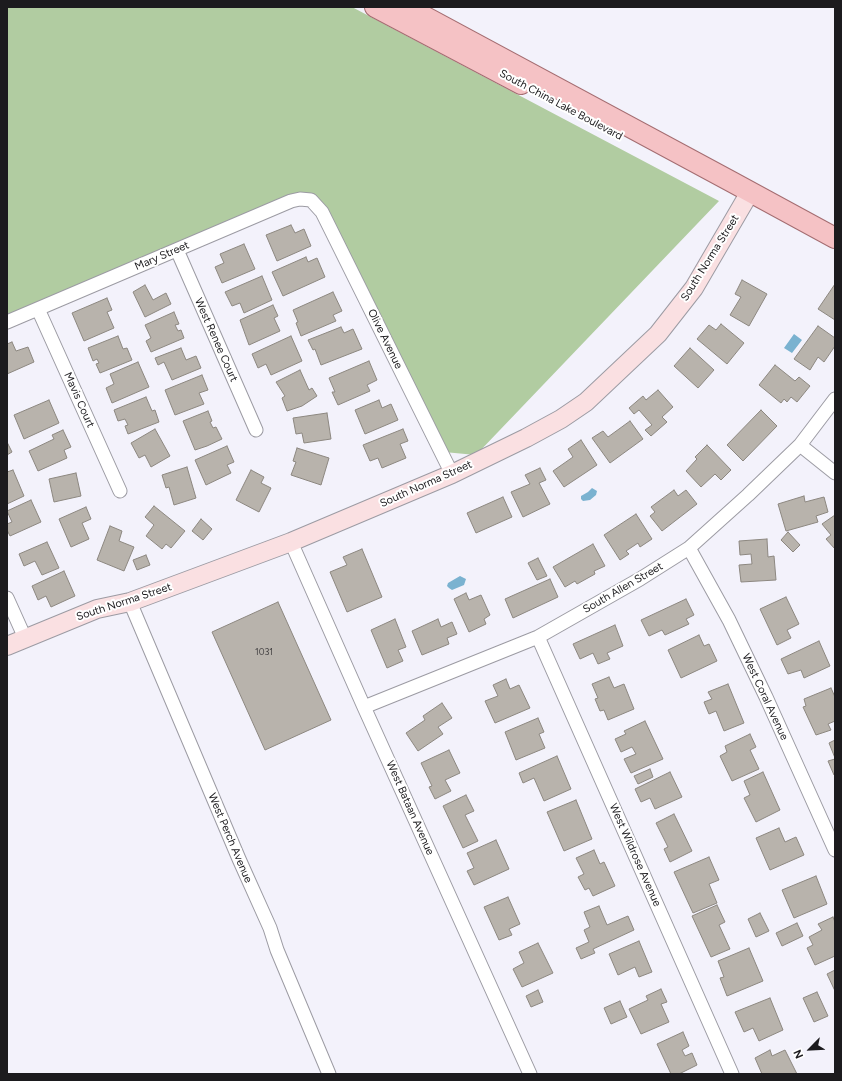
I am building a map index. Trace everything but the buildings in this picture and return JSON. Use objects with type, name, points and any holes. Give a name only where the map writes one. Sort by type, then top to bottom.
[{"type":"main road","name":"South China Lake Boulevard","points":[[375,7],[727,193],[750,192]]},
{"type":"main road","name":"South China Lake Boulevard","points":[[407,7],[835,238]]},
{"type":"street","name":"South Norma Street","points":[[7,646],[97,609],[130,602],[291,542],[452,474],[526,438],[573,410],[586,402],[658,334],[694,288],[750,192]]},
{"type":"street","name":"Mary Street","points":[[7,322],[290,201],[300,199],[311,200],[317,206]]},
{"type":"street","name":"Olive Avenue","points":[[317,206],[322,212],[452,474]]},
{"type":"street","name":"West Renee Court","points":[[177,250],[256,430]]},
{"type":"street","name":"Mavis Court","points":[[38,309],[120,491]]},
{"type":"street","name":"South Allen Street","points":[[364,707],[538,636],[640,579],[689,548],[748,495],[800,445],[835,399]]},
{"type":"street","points":[[800,445],[835,473]]},
{"type":"street","name":"West Bataan Avenue","points":[[291,542],[530,1074]]},
{"type":"street","name":"West Coral Avenue","points":[[689,548],[729,620],[835,850]]},
{"type":"street","points":[[7,598],[26,638]]},
{"type":"street","name":"West Perch Avenue","points":[[130,602],[239,859],[270,928],[277,950],[329,1074]]},
{"type":"street","name":"West Wildrose Avenue","points":[[538,636],[732,1074]]},
{"type":"green space","points":[[7,7],[352,7],[719,201],[476,455],[444,452],[316,204],[302,194],[7,318]]},
{"type":"water","points":[[794,334],[802,340],[792,353],[784,348]]},
{"type":"water","points":[[592,488],[597,491],[596,495],[590,500],[583,501],[581,496]]},
{"type":"water","points":[[460,576],[466,579],[464,585],[452,590],[447,586],[448,583]]}]
